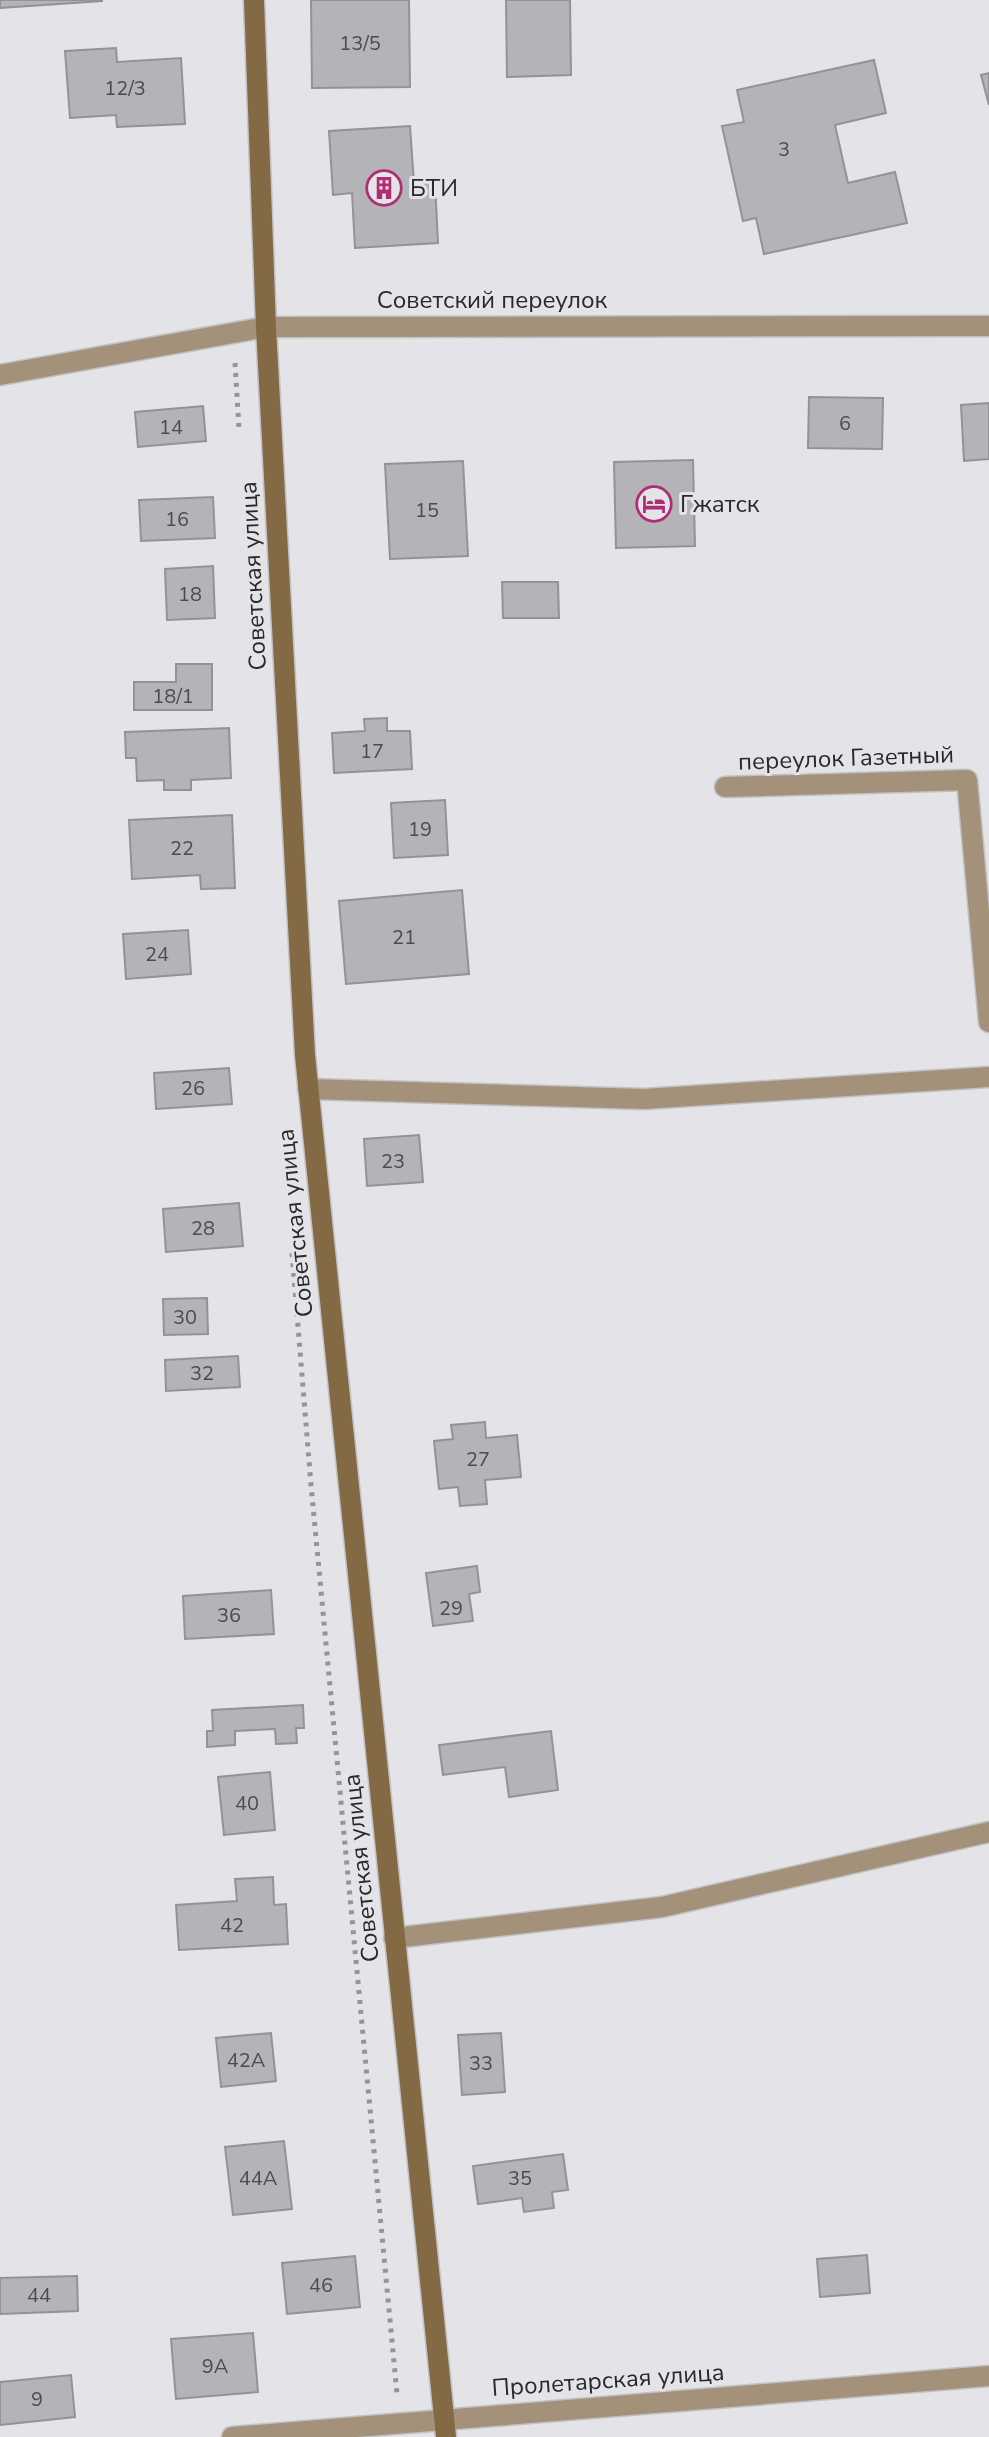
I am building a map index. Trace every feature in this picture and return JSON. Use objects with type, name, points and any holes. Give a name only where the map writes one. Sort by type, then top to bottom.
[{"type":"main road","name":"Советская улица","points":[[254,0],[266,327],[308,1089],[445,2428]]},
{"type":"street","name":"Советский переулок","points":[[0,375],[266,327],[989,326]]},
{"type":"street","name":"переулок Газетный","points":[[725,787],[967,780],[989,1022]]},
{"type":"street","points":[[308,1089],[644,1099],[989,1077]]},
{"type":"street","points":[[394,1938],[662,1907],[989,1832]]},
{"type":"street","name":"Пролетарская улица","points":[[232,2437],[445,2428],[989,2376]]},
{"type":"path","points":[[292,1248],[398,2398],[408,2399]]},
{"type":"building","points":[[0,0],[102,0],[102,1],[0,8]]},
{"type":"building","points":[[311,0],[409,0],[410,87],[312,88]]},
{"type":"building","points":[[506,0],[570,0],[571,75],[507,77]]},
{"type":"building","points":[[116,48],[117,62],[181,58],[185,124],[117,127],[116,115],[70,118],[65,51]]},
{"type":"building","points":[[874,60],[886,113],[835,125],[848,183],[895,172],[907,223],[764,254],[756,218],[743,221],[722,126],[744,122],[737,90]]},
{"type":"building","points":[[989,73],[989,105],[981,75]]},
{"type":"building","name":"БТИ","points":[[410,126],[414,183],[435,182],[438,243],[355,248],[352,193],[333,195],[329,131]]},
{"type":"building","points":[[809,397],[883,398],[882,449],[808,448]]},
{"type":"building","points":[[989,403],[989,459],[964,461],[961,405]]},
{"type":"building","points":[[203,406],[206,441],[138,447],[135,412]]},
{"type":"building","name":"Гжатск","points":[[693,460],[695,546],[616,548],[614,462]]},
{"type":"building","points":[[463,461],[468,556],[390,559],[385,464]]},
{"type":"building","points":[[213,497],[215,538],[141,541],[139,500]]},
{"type":"building","points":[[213,566],[215,618],[167,620],[165,569]]},
{"type":"building","points":[[502,582],[558,582],[559,618],[503,618]]},
{"type":"building","points":[[176,664],[212,664],[212,710],[134,710],[134,682],[176,682]]},
{"type":"building","points":[[387,718],[387,731],[410,731],[412,769],[334,773],[332,733],[365,731],[364,719]]},
{"type":"building","points":[[229,728],[231,778],[191,780],[191,790],[164,790],[164,780],[137,781],[136,758],[126,758],[125,732]]},
{"type":"building","points":[[445,800],[448,855],[394,858],[391,803]]},
{"type":"building","points":[[232,815],[235,888],[201,889],[200,875],[132,879],[129,820]]},
{"type":"building","points":[[462,890],[469,974],[346,984],[339,901]]},
{"type":"building","points":[[188,930],[191,974],[126,979],[123,934]]},
{"type":"building","points":[[229,1068],[232,1104],[156,1109],[154,1073]]},
{"type":"building","points":[[419,1135],[423,1182],[367,1186],[364,1139]]},
{"type":"building","points":[[239,1203],[243,1246],[166,1252],[163,1209]]},
{"type":"building","points":[[207,1298],[208,1334],[164,1335],[163,1299]]},
{"type":"building","points":[[238,1356],[240,1387],[166,1391],[165,1360]]},
{"type":"building","points":[[485,1422],[486,1438],[517,1435],[521,1477],[485,1480],[487,1504],[460,1506],[458,1487],[439,1489],[434,1441],[453,1439],[451,1425]]},
{"type":"building","points":[[477,1566],[480,1592],[469,1594],[473,1621],[433,1626],[426,1573]]},
{"type":"building","points":[[271,1590],[274,1634],[185,1639],[183,1596]]},
{"type":"building","points":[[303,1705],[304,1728],[296,1728],[297,1743],[276,1744],[275,1729],[235,1731],[235,1745],[207,1747],[207,1731],[213,1731],[212,1710]]},
{"type":"building","points":[[551,1731],[558,1790],[509,1797],[505,1767],[443,1775],[439,1745]]},
{"type":"building","points":[[270,1772],[275,1830],[224,1835],[218,1777]]},
{"type":"building","points":[[273,1877],[274,1905],[286,1904],[288,1944],[179,1950],[176,1905],[237,1901],[235,1879]]},
{"type":"building","points":[[271,2033],[276,2081],[221,2087],[216,2038]]},
{"type":"building","points":[[501,2033],[505,2092],[462,2095],[458,2035]]},
{"type":"building","points":[[284,2141],[292,2209],[233,2215],[225,2147]]},
{"type":"building","points":[[563,2154],[568,2190],[552,2192],[554,2208],[524,2212],[522,2198],[478,2204],[473,2166]]},
{"type":"building","points":[[867,2255],[870,2293],[820,2297],[817,2259]]},
{"type":"building","points":[[355,2256],[360,2307],[287,2314],[282,2263]]},
{"type":"building","points":[[77,2276],[78,2311],[0,2314],[0,2278]]},
{"type":"building","points":[[253,2333],[258,2392],[176,2399],[171,2339]]},
{"type":"building","points":[[71,2375],[75,2417],[0,2425],[0,2382]]},
{"type":"place","name":"БТИ","points":[[384,188]]},
{"type":"place","name":"Гжатск","points":[[654,504]]}]
